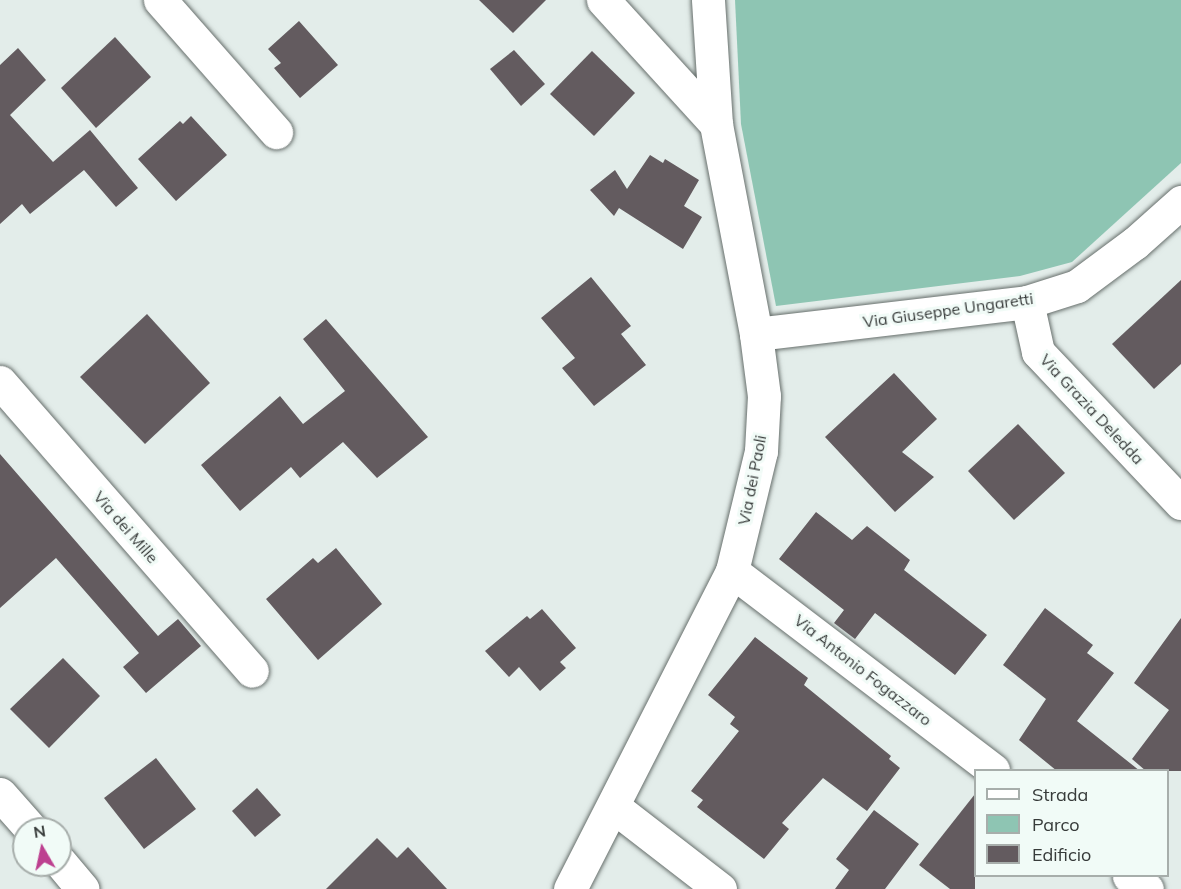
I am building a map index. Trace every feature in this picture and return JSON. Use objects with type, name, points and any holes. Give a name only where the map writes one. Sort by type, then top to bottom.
[{"type":"street","points":[[160,0],[276,132]]},
{"type":"street","points":[[603,0],[716,124]]},
{"type":"street","name":"Via dei Paoli","points":[[570,889],[614,807],[732,571],[761,451],[764,396],[756,334],[716,124],[708,0]]},
{"type":"street","name":"Via Giuseppe Ungaretti","points":[[756,334],[1027,302],[1077,285],[1136,243],[1181,202]]},
{"type":"street","name":"Via Grazia Deledda","points":[[1027,302],[1038,352],[1181,503]]},
{"type":"street","name":"Via dei Mille","points":[[0,382],[252,671]]},
{"type":"street","name":"Via Antonio Fogazzaro","points":[[732,571],[990,769]]},
{"type":"street","points":[[0,794],[20,817]]},
{"type":"street","points":[[614,807],[720,889]]},
{"type":"street","points":[[72,876],[83,889]]},
{"type":"street","points":[[1130,877],[1147,889]]},
{"type":"green space","points":[[735,0],[1181,0],[1181,163],[1072,262],[1020,276],[776,306],[741,124]]},
{"type":"building","points":[[479,0],[546,0],[513,33]]},
{"type":"building","points":[[299,21],[338,65],[300,98],[274,68],[281,63],[268,49]]},
{"type":"building","points":[[115,37],[151,77],[96,128],[61,88]]},
{"type":"building","points":[[18,48],[46,80],[10,115],[53,162],[90,130],[138,188],[116,207],[84,170],[30,214],[22,204],[0,224],[0,65]]},
{"type":"building","points":[[514,50],[545,84],[521,106],[490,69]]},
{"type":"building","points":[[592,51],[635,93],[594,136],[550,94]]},
{"type":"building","points":[[191,116],[227,155],[176,201],[138,159],[180,121],[183,124]]},
{"type":"building","points":[[650,155],[663,163],[665,159],[699,180],[684,206],[702,217],[683,249],[619,208],[614,216],[590,190],[615,170],[627,189]]},
{"type":"building","points":[[591,277],[631,326],[621,334],[646,365],[594,406],[562,368],[575,358],[541,318]]},
{"type":"building","points":[[1181,280],[1181,364],[1154,389],[1112,344]]},
{"type":"building","points":[[147,314],[210,383],[145,444],[80,377]]},
{"type":"building","points":[[326,319],[428,437],[377,478],[343,442],[300,478],[291,467],[240,511],[201,465],[280,396],[303,424],[345,391],[303,339]]},
{"type":"building","points":[[894,373],[937,419],[902,452],[934,477],[895,512],[825,437]]},
{"type":"building","points":[[1018,424],[1065,473],[1014,520],[968,471]]},
{"type":"building","points":[[0,454],[158,636],[178,619],[201,646],[146,693],[123,667],[139,653],[56,558],[0,608]]},
{"type":"building","points":[[816,512],[852,540],[867,526],[910,560],[904,570],[987,635],[955,675],[875,613],[855,639],[834,623],[844,610],[779,559]]},
{"type":"building","points":[[336,548],[382,604],[318,660],[266,599],[313,558],[318,563]]},
{"type":"building","points":[[1045,608],[1093,645],[1087,653],[1114,673],[1077,721],[1137,769],[1055,769],[1019,740],[1046,699],[1003,665]]},
{"type":"building","points":[[542,609],[576,648],[560,662],[566,668],[540,691],[519,667],[509,677],[485,651],[527,616],[530,619]]},
{"type":"building","points":[[1181,618],[1181,771],[1144,769],[1132,759],[1169,710],[1134,683]]},
{"type":"building","points":[[755,637],[808,678],[804,685],[891,756],[889,759],[900,768],[867,811],[823,778],[782,823],[789,829],[764,859],[697,807],[703,800],[691,791],[739,731],[730,724],[735,717],[708,695]]},
{"type":"building","points":[[63,658],[100,696],[49,748],[10,709]]},
{"type":"building","points":[[156,758],[196,809],[144,849],[104,798]]},
{"type":"building","points":[[257,788],[281,815],[255,837],[232,811]]},
{"type":"building","points":[[974,795],[975,889],[950,889],[919,865]]},
{"type":"building","points":[[874,810],[919,844],[885,889],[835,889],[849,870],[836,859]]},
{"type":"building","points":[[377,838],[397,858],[408,847],[447,889],[326,889]]}]
